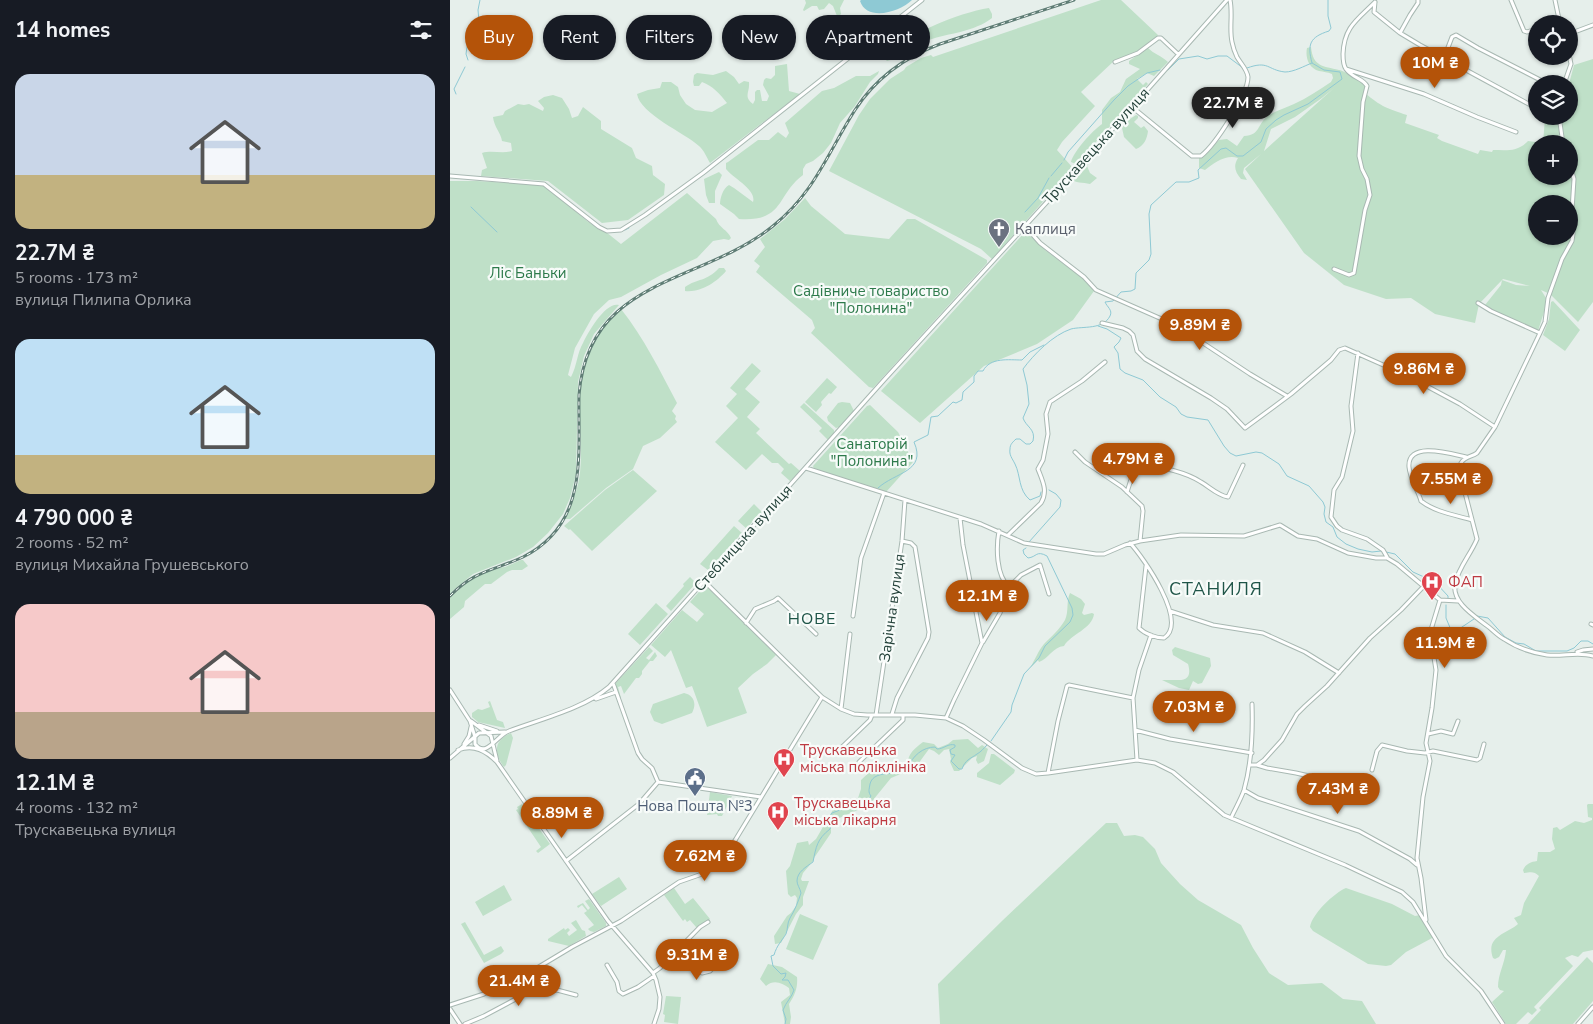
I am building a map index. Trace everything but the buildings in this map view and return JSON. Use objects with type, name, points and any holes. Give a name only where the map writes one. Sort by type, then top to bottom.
[{"type":"street","points":[[450,176],[544,184],[599,227],[607,231],[621,230],[645,215],[703,172],[922,0]]},
{"type":"street","points":[[1132,107],[1192,156],[1201,156],[1213,145],[1242,98],[1248,79],[1246,71],[1237,57],[1232,44],[1232,7],[1228,0]]},
{"type":"street","name":"Трускавецька вулиця","points":[[873,393],[1228,0]]},
{"type":"street","points":[[1400,33],[1418,4],[1418,0]]},
{"type":"street","points":[[1511,0],[1524,32],[1528,32]]},
{"type":"street","points":[[1555,0],[1558,15]]},
{"type":"street","points":[[1375,1],[1374,12],[1400,33],[1528,104]]},
{"type":"street","points":[[1334,269],[1349,275],[1354,273],[1365,210],[1370,195],[1359,156],[1363,102],[1368,86],[1365,82],[1351,75],[1346,69],[1343,59],[1344,39],[1351,26],[1375,1]]},
{"type":"street","points":[[1578,31],[1593,25]]},
{"type":"street","points":[[1444,58],[1452,37],[1456,35],[1530,75]]},
{"type":"street","points":[[1114,62],[1138,53],[1158,38],[1161,38],[1178,54]]},
{"type":"street","points":[[1346,69],[1424,94],[1516,132]]},
{"type":"street","points":[[1574,185],[1572,241],[1562,259],[1548,298],[1546,316],[1540,333],[1495,427],[1477,453],[1463,460],[1461,466],[1462,481],[1477,539],[1460,569],[1455,589],[1458,601],[1478,620],[1505,640],[1542,654],[1577,653],[1593,656]]},
{"type":"street","points":[[1025,226],[1040,243],[1084,277],[1094,288],[1142,309],[1187,332],[1287,396]]},
{"type":"street","points":[[1478,304],[1540,333]]},
{"type":"street","points":[[1102,323],[1123,328],[1129,332],[1133,335],[1137,351],[1145,359],[1211,398],[1226,409],[1245,428],[1332,360],[1339,350],[1345,348],[1408,376],[1460,404],[1495,427]]},
{"type":"street","points":[[1358,353],[1351,406],[1353,431],[1343,472],[1334,490],[1331,517],[1342,530],[1367,539],[1383,550],[1387,558]]},
{"type":"street","points":[[1008,535],[1044,498],[1044,483],[1038,469],[1043,460],[1048,434],[1046,414],[1050,402],[1082,381],[1105,362]]},
{"type":"street","name":"Стебницька вулиця","points":[[591,700],[613,683],[873,393]]},
{"type":"street","points":[[1466,458],[1440,451],[1419,452],[1412,458],[1409,466],[1423,503],[1436,510],[1472,520]]},
{"type":"street","points":[[1075,452],[1127,492],[1143,509],[1140,540]]},
{"type":"street","points":[[1127,492],[1136,464],[1162,468],[1196,479],[1216,493],[1228,497],[1242,465]]},
{"type":"street","points":[[807,468],[999,531],[1031,544],[1096,554],[1104,554],[1140,540],[1181,535],[1244,536],[1280,525],[1298,536],[1317,539],[1348,553],[1387,558],[1397,564],[1440,600],[1458,601]]},
{"type":"street","points":[[853,616],[861,558],[884,493]]},
{"type":"street","name":"Зарічна вулиця","points":[[874,715],[902,542],[905,500]]},
{"type":"street","points":[[960,518],[963,545],[982,643]]},
{"type":"street","points":[[999,531],[1000,572],[1002,581],[1008,587]]},
{"type":"street","points":[[892,714],[897,698],[924,646],[929,632],[915,548],[911,543],[902,542]]},
{"type":"street","points":[[1130,543],[1138,552],[1165,598],[1170,611],[1168,636],[1161,638],[1142,632],[1139,626],[1146,566]]},
{"type":"street","points":[[946,718],[982,643],[1000,613],[1008,587],[1021,576],[1040,565],[1049,594]]},
{"type":"street","points":[[704,581],[822,697],[841,709],[854,714],[892,714],[946,718],[963,726],[1022,768],[1036,774],[1137,760],[1154,763],[1173,772],[1220,812],[1231,818],[1344,865],[1402,892],[1414,902],[1446,956],[1481,991],[1502,1024]]},
{"type":"street","points":[[1257,765],[1282,740],[1301,710],[1328,686],[1370,638],[1424,586]]},
{"type":"street","points":[[746,623],[755,609],[778,598],[816,634]]},
{"type":"street","points":[[1426,921],[1417,858],[1419,821],[1430,761],[1426,743],[1432,708],[1436,665],[1430,633],[1440,600]]},
{"type":"street","points":[[1170,611],[1213,625],[1263,633],[1305,652],[1339,673]]},
{"type":"street","points":[[841,709],[850,634]]},
{"type":"street","points":[[1137,760],[1133,698],[1139,670],[1151,635]]},
{"type":"street","points":[[1577,653],[1593,649]]},
{"type":"street","points":[[613,683],[640,756],[652,768],[658,782]]},
{"type":"street","points":[[1048,773],[1067,686],[1070,685],[1133,698]]},
{"type":"street","points":[[450,690],[471,722],[475,744],[497,762],[612,926],[654,974],[660,997],[659,1010],[654,1024]]},
{"type":"street","name":"Стебницька вулиця","points":[[505,732],[616,692]]},
{"type":"street","points":[[450,1005],[484,994],[515,980],[612,926],[674,884],[702,874],[711,867],[731,846],[822,697]]},
{"type":"street","points":[[1231,818],[1244,790],[1250,765],[1252,753],[1252,704]]},
{"type":"street","points":[[842,747],[874,715]]},
{"type":"street","points":[[859,762],[903,720],[903,715]]},
{"type":"street","points":[[1428,734],[1441,731],[1453,734],[1458,721]]},
{"type":"street","points":[[471,722],[491,736],[497,762]]},
{"type":"street","points":[[471,722],[505,732]]},
{"type":"street","points":[[450,758],[468,739],[471,722]]},
{"type":"street","points":[[1135,730],[1170,739],[1252,753]]},
{"type":"street","points":[[458,750],[479,733],[505,732]]},
{"type":"street","points":[[458,750],[467,748],[488,749],[505,732]]},
{"type":"street","points":[[1372,770],[1379,746],[1382,745],[1408,751],[1433,751],[1478,760],[1484,744]]},
{"type":"street","points":[[1250,765],[1331,781],[1334,780],[1335,776]]},
{"type":"street","points":[[658,782],[761,798]]},
{"type":"street","points":[[566,861],[638,804],[658,782]]},
{"type":"street","points":[[1244,790],[1258,798],[1359,831],[1418,865]]},
{"type":"street","points":[[607,964],[617,982],[619,991],[623,994],[638,987],[654,974],[700,927],[708,922]]},
{"type":"street","points":[[673,955],[702,973],[710,971],[718,962]]},
{"type":"street","points":[[465,1024],[526,993],[557,990],[576,995]]},
{"type":"street","points":[[1578,1024],[1593,1006]]},
{"type":"street","points":[[450,1009],[460,1024]]},
{"type":"green space","points":[[805,0],[844,0],[840,8],[840,15],[837,15],[833,6],[829,3],[824,9],[819,10],[817,6],[812,6],[804,11]]},
{"type":"green space","points":[[1101,0],[1121,0],[1158,35],[1136,53],[1115,60],[1081,92],[1095,106],[1057,150],[1073,168],[992,259],[981,249],[829,171],[859,115],[870,99],[890,79],[906,67],[918,60],[930,60],[930,55],[933,57]]},
{"type":"green space","points":[[989,8],[992,18],[969,29],[930,40],[930,28]]},
{"type":"green space","points":[[1311,47],[1312,54],[1317,62],[1349,74],[1366,87],[1365,93],[1375,101],[1389,109],[1407,115],[1405,123],[1439,135],[1437,138],[1442,141],[1478,154],[1480,150],[1492,152],[1493,150],[1516,149],[1528,141],[1528,185],[1578,185],[1578,135],[1544,135],[1544,125],[1578,125],[1578,75],[1571,75],[1574,65],[1593,59],[1593,302],[1578,322],[1550,294],[1541,290],[1546,298],[1538,331],[1491,310],[1485,305],[1501,285],[1502,280],[1479,304],[1475,323],[1435,314],[1411,298],[1386,299],[1344,285],[1304,253],[1245,169],[1261,154],[1244,168],[1243,173],[1247,180],[1241,179],[1236,171],[1235,166],[1238,158],[1234,157],[1216,162],[1205,170],[1199,168],[1199,158],[1219,140],[1227,139],[1237,146],[1244,136],[1256,132],[1269,115],[1304,99],[1331,82],[1332,74],[1316,70],[1310,65],[1307,48]],"holes":[[[1334,88],[1264,151],[1271,129],[1295,117]],[[1503,279],[1530,286],[1516,285]]]},
{"type":"green space","points":[[1148,48],[1168,62],[1154,76],[1147,73],[1137,79],[1143,85],[1146,82],[1148,84],[1076,164],[1071,162],[1084,142],[1102,124],[1102,110],[1111,98],[1120,92],[1126,79],[1140,69],[1129,64],[1129,61]]},
{"type":"green space","points":[[787,64],[789,91],[800,94],[710,163],[701,148],[646,109],[637,94],[660,88],[662,82],[671,82],[678,87],[680,95],[686,104],[695,110],[712,112],[727,103],[710,86],[702,82],[699,86],[694,86],[694,75],[697,73],[713,75],[726,71],[739,84],[744,81],[749,82],[748,99],[753,104],[757,90],[760,90],[762,101],[767,101],[769,96],[763,85],[764,80],[766,78],[771,79],[775,75],[775,66]]},
{"type":"green space","points":[[879,71],[855,106],[840,123],[831,143],[823,153],[806,164],[803,169],[803,175],[794,183],[772,212],[754,219],[739,219],[720,204],[722,193],[729,185],[753,202],[751,193],[744,184],[729,173],[726,169],[726,163],[758,140],[769,140],[778,132],[786,138],[789,133],[785,123],[822,91],[834,88],[856,76],[870,76]]},
{"type":"green space","points":[[553,95],[562,98],[572,118],[578,116],[583,107],[601,121],[601,129],[632,148],[636,158],[652,166],[653,175],[665,184],[664,195],[628,220],[602,223],[548,181],[481,176],[482,170],[487,168],[482,153],[512,151],[511,143],[502,141],[493,117],[503,115],[505,111],[518,104],[529,104],[543,111],[544,108],[538,101]]},
{"type":"green space","points":[[1136,115],[1138,118],[1134,122],[1141,128],[1144,126],[1148,131],[1145,142],[1136,149],[1124,137],[1122,128],[1127,121]]},
{"type":"green space","points":[[1093,154],[1094,156],[1087,166],[1090,173],[1097,178],[1090,184],[1073,180],[1071,178]]},
{"type":"green space","points":[[719,172],[722,175],[715,191],[715,203],[709,203],[704,179]]},
{"type":"green space","name":"Ліс Баньки","points":[[450,181],[544,185],[587,221],[606,232],[621,244],[687,193],[716,219],[731,238],[729,240],[713,241],[697,258],[621,297],[609,300],[594,314],[575,348],[568,375],[571,377],[581,347],[593,325],[603,312],[614,305],[619,305],[594,334],[584,356],[578,382],[576,474],[570,498],[563,514],[548,533],[533,547],[516,557],[473,574],[450,593]]},
{"type":"green space","name":"Садівниче товариство \"Полонина\"","points":[[805,198],[811,206],[845,234],[889,239],[907,219],[915,219],[987,260],[987,263],[873,388],[869,387],[811,333],[815,328],[812,320],[756,272],[760,266],[754,261],[765,247],[760,239],[785,219]]},
{"type":"green space","name":"Садівниче товариство \"Полонина\"","points":[[1025,232],[1028,232],[1045,250],[1085,280],[1094,291],[1073,320],[1037,344],[984,366],[920,423],[881,391]]},
{"type":"green space","points":[[719,268],[724,268],[726,271],[713,283],[696,290],[685,291],[685,287],[710,276]]},
{"type":"green space","points":[[1553,301],[1580,330],[1565,351],[1543,335],[1549,319],[1551,302]]},
{"type":"green space","points":[[621,309],[644,343],[677,403],[672,411],[676,416],[677,422],[660,438],[643,446],[633,469],[606,488],[570,519],[564,519],[574,497],[580,473],[580,404],[583,371],[594,341],[606,323]]},
{"type":"green space","points":[[752,363],[761,371],[745,389],[760,402],[747,417],[760,429],[756,433],[789,464],[791,463],[800,471],[790,481],[781,473],[784,469],[778,463],[772,463],[762,454],[746,470],[715,442],[738,418],[726,406],[737,394],[730,388]]},
{"type":"green space","points":[[827,378],[837,387],[821,402],[822,405],[816,412],[805,402]]},
{"type":"green space","points":[[804,403],[834,430],[834,433],[828,440],[819,431],[822,428],[800,407]]},
{"type":"green space","points":[[838,403],[850,403],[854,411],[836,428],[828,421],[827,417]]},
{"type":"green space","name":"Санаторій \"Полонина\"","points":[[870,405],[898,432],[913,462],[886,492],[814,469],[813,466],[867,406]]},
{"type":"green space","points":[[633,470],[657,491],[592,551],[570,529],[564,526],[605,490]]},
{"type":"green space","points":[[754,504],[762,512],[747,529],[738,521]]},
{"type":"green space","points":[[734,526],[742,533],[708,570],[700,564]]},
{"type":"green space","points":[[521,560],[528,566],[522,570],[507,572],[491,584],[485,584],[465,601],[464,607],[450,619],[450,598],[464,585],[491,569],[505,567]]},
{"type":"green space","points":[[690,577],[696,583],[671,611],[666,606]]},
{"type":"green space","points":[[705,585],[776,655],[738,688],[747,713],[707,727],[692,686],[686,688],[671,650],[665,657],[651,645],[682,610],[697,622],[704,614],[690,602]]},
{"type":"green space","points":[[1070,593],[1081,599],[1085,604],[1082,613],[1084,615],[1094,614],[1092,619],[1085,628],[1071,638],[1064,646],[1057,648],[1039,662],[1038,660],[1030,668],[1042,647],[1065,620]]},
{"type":"green space","points":[[656,603],[668,614],[640,645],[628,634]]},
{"type":"green space","points":[[649,647],[653,651],[646,658],[649,660],[655,652],[657,656],[653,661],[650,661],[639,678],[636,678],[624,694],[621,686],[618,687],[620,698],[615,684]]},
{"type":"green space","points":[[1175,647],[1210,658],[1211,666],[1202,683],[1198,684],[1193,681],[1189,690],[1179,688],[1162,680],[1183,680],[1189,675],[1188,664],[1173,655],[1172,650]]},
{"type":"green space","points":[[684,693],[694,700],[692,713],[662,724],[654,721],[650,712],[653,704]]},
{"type":"green space","points":[[490,701],[497,720],[503,722],[505,728],[478,722],[472,717],[472,713],[478,709],[482,710],[490,707],[488,702]]},
{"type":"green space","points":[[511,733],[513,738],[504,767],[498,757],[498,743]]},
{"type":"green space","points":[[968,739],[978,748],[982,745],[988,749],[984,761],[978,764],[977,756],[972,758],[959,771],[954,771],[950,762],[949,749],[944,750],[939,755],[929,749],[918,764],[908,771],[891,778],[869,805],[837,819],[831,827],[831,833],[814,860],[803,873],[802,881],[809,881],[803,897],[803,905],[796,914],[781,943],[775,944],[774,936],[796,906],[797,898],[795,895],[791,897],[788,894],[786,871],[790,866],[797,843],[808,841],[809,845],[816,839],[834,808],[858,798],[861,780],[876,766],[885,766],[885,769],[892,773],[898,772],[907,767],[912,752],[923,742],[934,744],[938,748],[953,740]]},
{"type":"green space","points":[[991,754],[994,754],[1015,770],[1000,785],[977,777],[977,773],[989,763]]},
{"type":"green space","points":[[710,792],[732,796],[722,816],[717,814],[707,815]]},
{"type":"green space","points":[[522,804],[550,844],[538,853],[536,851],[541,847],[516,810]]},
{"type":"green space","points":[[1588,804],[1593,804],[1593,950],[1583,952],[1578,957],[1572,955],[1565,958],[1573,966],[1534,1007],[1537,1010],[1532,1015],[1528,1012],[1516,1024],[1506,1024],[1492,1002],[1504,991],[1498,987],[1506,950],[1503,950],[1499,957],[1495,959],[1491,951],[1492,945],[1498,936],[1518,924],[1514,918],[1521,915],[1524,903],[1539,876],[1532,872],[1524,873],[1524,868],[1528,864],[1537,861],[1538,852],[1550,852],[1555,849],[1552,839],[1553,828],[1557,827],[1560,830],[1575,821],[1584,823],[1592,820],[1592,818],[1588,817]]},
{"type":"green space","points":[[1106,823],[1117,823],[1124,836],[1135,835],[1143,837],[1155,849],[1161,863],[1180,884],[1198,900],[1241,925],[1269,973],[1288,985],[1322,983],[1343,999],[1362,1001],[1376,1024],[940,1024],[938,984]]},
{"type":"green space","points":[[619,877],[627,889],[601,906],[592,894]]},
{"type":"green space","points":[[504,885],[512,900],[483,916],[475,902]]},
{"type":"green space","points":[[674,888],[685,904],[693,898],[710,919],[699,927],[696,927],[690,920],[687,922],[685,919],[683,921],[664,895]]},
{"type":"green space","points":[[1346,888],[1392,904],[1415,916],[1420,915],[1434,937],[1406,952],[1391,965],[1368,964],[1313,931],[1310,927],[1324,904]]},
{"type":"green space","points":[[589,899],[606,923],[606,926],[594,932],[588,929],[594,925],[584,913],[587,911],[582,905],[578,908],[577,906],[583,903],[588,910],[590,908],[585,901]]},
{"type":"green space","points":[[800,914],[828,926],[813,960],[786,949]]},
{"type":"green space","points":[[576,920],[582,930],[585,931],[586,936],[569,946],[548,941],[548,939],[564,928],[565,930],[568,928],[570,930],[567,933],[569,936],[577,930],[571,923]]},
{"type":"green space","points":[[465,922],[484,955],[501,946],[504,951],[484,963],[461,924]]},
{"type":"green space","points":[[1587,957],[1593,963],[1593,1001],[1573,1024],[1528,1024],[1541,1010],[1539,1008]]},
{"type":"green space","points":[[768,964],[782,967],[797,977],[796,991],[789,1004],[790,1024],[785,1024],[781,1002],[790,995],[789,988],[775,982],[766,986],[760,979]]},
{"type":"green space","points":[[666,996],[681,997],[678,1024],[664,1022],[665,1015],[663,1014]]},
{"type":"water","points":[[861,0],[912,0],[892,11],[876,13],[864,7]]},
{"type":"waterway","points":[[478,15],[480,0]]},
{"type":"waterway","points":[[1041,492],[1040,496],[1030,500],[1026,496],[1010,453],[1012,443],[1016,439],[1030,444],[1034,437],[1023,418],[1029,404],[1023,369],[1038,351],[1064,332],[1071,329],[1103,324],[1111,314],[1105,302],[1113,301],[1121,292],[1135,289],[1136,273],[1149,260],[1151,254],[1149,214],[1151,205],[1176,182],[1189,182],[1199,178],[1198,170],[1221,149],[1226,148],[1237,156],[1243,156],[1261,142],[1266,129],[1276,120],[1308,104],[1342,79],[1340,72],[1324,70],[1312,63],[1311,42],[1331,28],[1328,16],[1328,0]]},
{"type":"waterway","points":[[1168,70],[1179,59],[1198,56],[1207,59],[1227,56],[1243,68]]},
{"type":"waterway","points":[[1247,68],[1264,65],[1279,71],[1288,72],[1312,63]]},
{"type":"waterway","points":[[456,94],[454,89],[465,67]]},
{"type":"waterway","points":[[1064,160],[1068,152],[1128,86],[1147,73],[1160,70]]},
{"type":"waterway","points":[[1051,176],[1062,163]]},
{"type":"waterway","points":[[1025,212],[1038,198],[1049,178]]},
{"type":"waterway","points":[[471,207],[497,232]]},
{"type":"waterway","points":[[625,230],[629,228]]},
{"type":"waterway","points":[[613,232],[619,231]]},
{"type":"waterway","points":[[1098,326],[1107,329],[1121,338],[1114,347],[1118,353],[1120,369],[1125,373],[1143,380],[1160,397],[1176,407],[1181,414],[1187,417],[1208,420],[1230,453],[1236,456],[1256,452],[1262,453],[1279,464],[1287,476],[1309,486],[1323,502],[1326,522],[1333,527],[1337,537],[1346,544],[1372,552],[1381,551]]},
{"type":"waterway","points":[[878,488],[913,466],[917,452],[914,442],[928,435],[931,417],[938,416],[953,402],[956,403],[962,400],[963,392],[974,382],[974,376],[978,371],[983,371],[990,363],[995,361],[1022,360],[1030,352],[1044,345]]},
{"type":"waterway","points":[[1029,542],[1060,507],[1061,500],[1049,490]]},
{"type":"waterway","points":[[991,741],[1011,712],[1024,674],[1039,658],[1045,646],[1070,622],[1073,615],[1072,608],[1047,556],[1039,554],[1028,558],[1023,550],[1026,548]]},
{"type":"waterway","points":[[1386,552],[1395,554],[1413,572],[1435,582],[1448,598]]},
{"type":"waterway","points":[[1446,605],[1446,618],[1451,630],[1459,629],[1474,619]]},
{"type":"waterway","points":[[1477,616],[1488,618],[1505,637],[1536,651],[1567,651],[1574,648],[1581,641],[1588,641],[1593,644]]},
{"type":"waterway","points":[[785,1024],[786,1019],[783,1010],[794,990],[788,980],[782,980],[786,973],[781,974],[773,966],[771,956],[774,955],[786,934],[789,920],[800,896],[797,878],[802,870],[813,862],[822,836],[830,829],[831,825],[828,818],[832,813],[869,799],[871,796],[869,792],[870,784],[874,777],[882,774],[899,773],[901,768],[908,768],[915,756],[922,750],[931,747],[939,749],[955,745],[950,750],[951,754],[955,755],[951,761],[959,769],[962,769],[966,762],[987,745]]},
{"type":"railway","points":[[450,596],[459,587],[476,576],[523,557],[544,543],[559,526],[569,507],[575,486],[578,464],[579,395],[587,356],[603,327],[625,305],[652,288],[744,245],[773,226],[800,200],[810,186],[863,99],[881,79],[903,62],[940,44],[1074,0]]},
{"type":"place","name":"Каплиця","points":[[999,248]]},
{"type":"place","name":"ФАП","points":[[1432,601]]},
{"type":"place","name":"Трускавецька міська поліклініка","points":[[784,778]]},
{"type":"place","name":"Нова Пошта №3","points":[[695,797]]},
{"type":"place","name":"Трускавецька міська лікарня","points":[[778,831]]},
{"type":"district","name":"СТАНИЛЯ","points":[[1216,589]]},
{"type":"district","name":"НОВЕ","points":[[812,618]]}]
